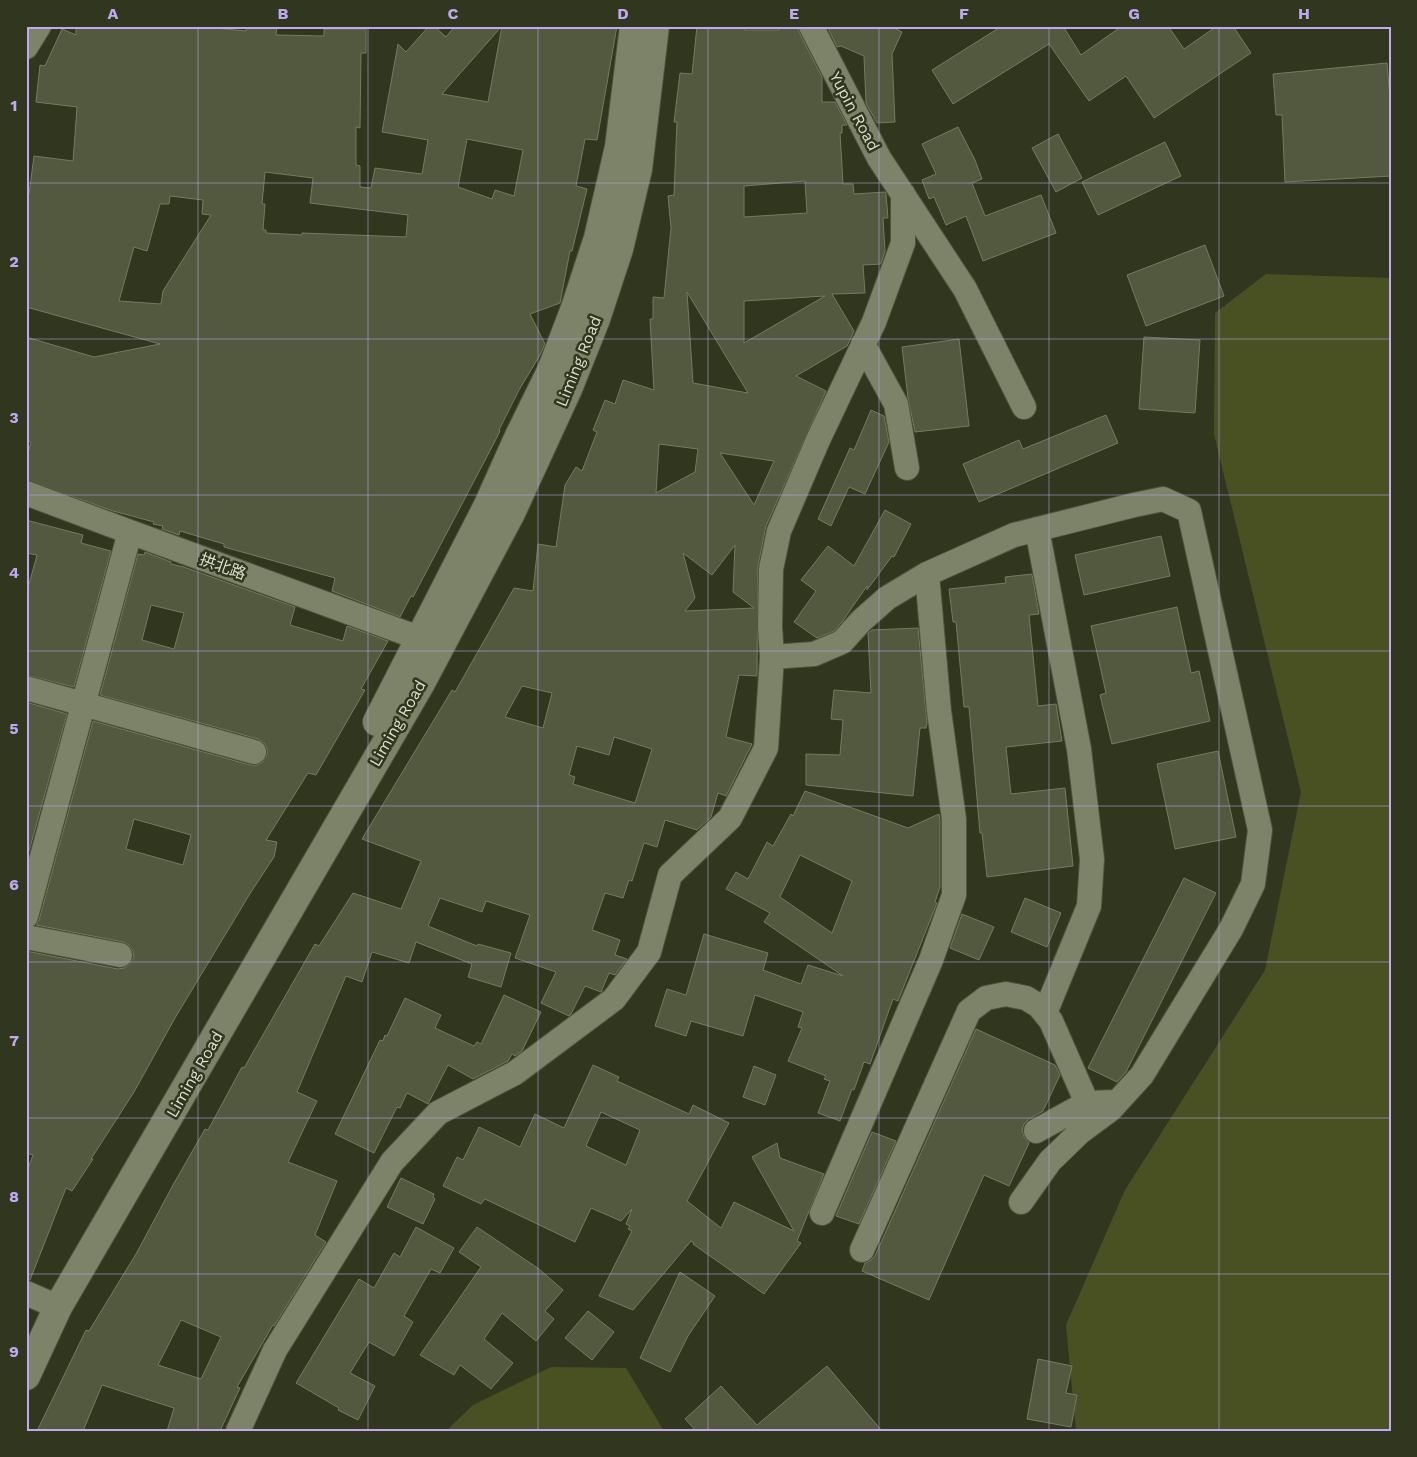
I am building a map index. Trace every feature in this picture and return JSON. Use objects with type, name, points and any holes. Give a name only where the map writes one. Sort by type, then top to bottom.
[{"type":"street","points":[[26,47],[39,26]]},
{"type":"street","name":"Liming Road","points":[[26,1333],[42,1300],[388,702],[488,505],[551,371],[575,308],[598,238],[619,147],[634,26]]},
{"type":"street","name":"Liming Road","points":[[26,1376],[42,1300],[420,683],[519,495],[568,389],[596,319],[619,249],[638,169],[655,26]]},
{"type":"street","name":"Yupin Road","points":[[811,26],[879,158],[965,289],[1024,407]]},
{"type":"street","points":[[238,1431],[276,1350],[392,1162],[438,1112],[515,1073],[614,999],[649,952],[670,875],[730,818],[766,748],[772,657],[770,627],[771,569],[779,531],[874,322],[903,243],[903,194]]},
{"type":"street","points":[[863,344],[896,404],[907,468]]},
{"type":"street","name":"拱北路","points":[[26,493],[419,638]]},
{"type":"street","points":[[772,657],[814,654],[842,642],[861,621],[887,598],[927,574],[1014,535],[1134,505],[1164,500],[1189,511],[1260,830],[1253,884],[1231,929],[1142,1075],[1111,1109],[1080,1132],[1050,1161],[1021,1202]]},
{"type":"street","points":[[1037,529],[1078,749],[1092,859],[1089,906],[1045,1013]]},
{"type":"street","points":[[26,916],[130,532]]},
{"type":"street","points":[[822,1213],[931,960],[954,895],[954,819],[939,711],[927,574]]},
{"type":"street","points":[[26,688],[254,752]]},
{"type":"street","points":[[26,937],[120,955]]},
{"type":"street","points":[[862,1250],[969,1011],[986,998],[1006,994],[1026,998],[1039,1006],[1051,1020],[1087,1103]]},
{"type":"street","points":[[1036,1131],[1087,1103],[1117,1102]]},
{"type":"green space","points":[[1266,274],[1391,278],[1391,1431],[1076,1431],[1066,1325],[1125,1190],[1265,970],[1301,792],[1214,434],[1215,313]]},
{"type":"green space","points":[[551,1367],[626,1368],[664,1431],[446,1431],[473,1405]]},
{"type":"building","points":[[76,26],[194,26],[246,31],[247,26],[277,26],[276,35],[324,36],[324,29],[366,29],[366,53],[361,53],[360,128],[356,127],[356,165],[360,166],[360,187],[371,188],[375,168],[422,174],[428,140],[382,132],[398,44],[406,52],[429,26],[434,26],[446,37],[455,26],[502,26],[617,26],[597,140],[585,139],[576,186],[587,189],[572,251],[570,251],[560,303],[530,314],[545,344],[519,390],[493,445],[413,597],[411,596],[400,617],[332,591],[335,578],[224,547],[224,544],[180,531],[179,535],[162,529],[163,526],[153,524],[154,522],[113,511],[26,480],[26,460],[31,442],[26,440],[26,337],[94,357],[160,344],[26,307],[26,193],[29,194],[34,156],[73,161],[77,107],[36,102],[40,65],[45,66],[62,29],[76,35]],"holes":[[[502,26],[488,102],[442,94]],[[467,139],[523,150],[514,196],[495,190],[492,199],[458,187]],[[265,172],[313,178],[310,203],[408,215],[406,237],[266,233],[266,230],[263,230],[265,204],[262,204]],[[170,196],[203,200],[202,214],[211,215],[163,291],[161,304],[119,301],[134,247],[147,251],[160,204],[169,204]]]},
{"type":"building","points":[[697,26],[745,26],[744,30],[779,30],[779,26],[797,26],[822,77],[822,102],[835,102],[847,125],[842,125],[842,133],[840,133],[843,184],[853,184],[854,194],[885,192],[886,194],[888,218],[883,218],[885,251],[881,264],[863,265],[865,293],[832,294],[854,331],[847,346],[796,376],[826,391],[766,526],[758,566],[757,676],[739,675],[726,737],[752,744],[726,796],[718,793],[711,817],[697,830],[665,820],[657,847],[644,843],[632,881],[629,880],[623,898],[605,893],[592,930],[620,940],[615,955],[627,959],[615,975],[609,973],[601,992],[585,986],[569,1016],[541,1003],[556,972],[515,958],[530,915],[486,901],[482,912],[440,898],[428,926],[477,946],[478,944],[511,953],[501,987],[468,977],[472,964],[416,942],[409,963],[372,952],[362,982],[346,976],[297,1092],[317,1101],[288,1162],[337,1181],[315,1235],[326,1242],[273,1325],[237,1387],[240,1388],[220,1431],[167,1431],[174,1408],[102,1385],[83,1431],[37,1431],[86,1330],[89,1331],[136,1254],[205,1129],[208,1130],[242,1067],[244,1068],[315,944],[319,946],[353,893],[401,909],[421,861],[362,839],[452,690],[455,692],[514,588],[533,591],[538,544],[556,547],[565,485],[576,467],[582,471],[597,432],[593,430],[605,400],[615,404],[623,380],[654,390],[650,319],[653,319],[653,297],[664,298],[671,228],[668,196],[674,195],[677,122],[674,122],[680,73],[692,74]],"holes":[[[805,181],[807,213],[744,217],[744,186]],[[687,292],[748,393],[693,383]],[[825,296],[744,343],[744,301]],[[659,444],[698,449],[695,472],[656,493]],[[720,453],[774,461],[754,505]],[[735,545],[733,592],[754,608],[685,611],[695,598],[683,553],[712,575]],[[522,686],[552,693],[543,728],[505,717]],[[614,737],[652,749],[635,803],[573,784],[575,777],[569,775],[577,746],[609,755]],[[181,1320],[221,1337],[201,1379],[158,1365]]]},
{"type":"building","points":[[827,26],[896,26],[896,29],[902,32],[892,54],[895,122],[877,123],[866,103],[864,56],[841,46],[837,47]]},
{"type":"building","points":[[1002,26],[1063,26],[1081,55],[1122,26],[1168,26],[1184,49],[1217,26],[1233,26],[1251,53],[1154,118],[1126,76],[1089,101],[1049,44],[953,104],[932,70]]},
{"type":"building","points":[[1387,63],[1391,109],[1391,176],[1285,182],[1282,115],[1276,115],[1273,74]]},
{"type":"building","points":[[958,127],[975,160],[982,179],[972,183],[985,216],[1041,195],[1056,233],[983,261],[966,216],[946,225],[934,197],[929,199],[922,180],[936,174],[922,144]]},
{"type":"building","points":[[1058,134],[1082,178],[1056,192],[1032,148]]},
{"type":"building","points":[[1165,142],[1181,176],[1098,215],[1082,182]]},
{"type":"building","points":[[1205,245],[1224,296],[1146,326],[1127,275]]},
{"type":"building","points":[[1144,337],[1200,340],[1195,413],[1139,409]]},
{"type":"building","points":[[959,339],[969,426],[915,432],[908,398],[902,347]]},
{"type":"building","points":[[871,410],[884,416],[889,442],[865,494],[849,487],[831,526],[818,519],[850,448],[854,450]]},
{"type":"building","points":[[1106,415],[1118,443],[979,502],[963,464],[1019,440],[1023,449]]},
{"type":"building","points":[[885,510],[911,524],[894,557],[892,556],[867,590],[867,586],[834,631],[817,638],[794,622],[816,591],[801,580],[828,546],[854,566]]},
{"type":"building","points":[[26,520],[83,535],[81,543],[111,551],[74,687],[26,675],[26,595],[37,555],[26,553]]},
{"type":"building","points":[[1161,536],[1170,576],[1084,595],[1075,555]]},
{"type":"building","points":[[145,552],[171,562],[171,564],[295,607],[290,625],[343,641],[347,626],[388,641],[361,689],[365,690],[316,775],[308,773],[266,840],[277,842],[274,857],[175,1018],[134,1092],[91,1159],[93,1159],[72,1191],[66,1188],[30,1280],[26,1280],[26,1174],[33,1155],[26,1153],[26,951],[118,969],[130,964],[134,957],[129,945],[123,942],[36,925],[39,920],[93,721],[250,765],[257,765],[263,762],[267,755],[267,748],[258,739],[100,695],[138,554],[144,555]],"holes":[[[151,605],[184,613],[174,649],[142,640]],[[134,819],[191,835],[183,865],[126,849]]]},
{"type":"building","points":[[1032,574],[1039,614],[1029,615],[1038,706],[1056,704],[1062,741],[1006,747],[1011,794],[1065,788],[1073,866],[987,877],[982,833],[980,833],[969,707],[964,707],[956,622],[953,622],[949,589],[1006,583],[1005,577]]},
{"type":"building","points":[[1177,607],[1191,673],[1199,671],[1210,721],[1112,744],[1100,695],[1106,693],[1091,626]]},
{"type":"building","points":[[918,628],[927,723],[926,728],[920,728],[913,796],[806,785],[806,754],[840,755],[843,720],[831,719],[834,690],[871,693],[868,633],[872,630]]},
{"type":"building","points":[[26,702],[67,714],[26,862]]},
{"type":"building","points":[[1218,751],[1236,837],[1175,849],[1157,764]]},
{"type":"building","points":[[805,791],[908,828],[939,814],[940,820],[940,887],[935,902],[937,903],[898,1001],[893,999],[870,1064],[864,1062],[840,1121],[818,1113],[830,1081],[824,1079],[826,1076],[788,1061],[802,1028],[798,1027],[803,1012],[755,995],[743,1036],[691,1021],[686,1036],[655,1026],[667,989],[686,995],[704,934],[768,953],[763,970],[801,984],[808,965],[843,976],[764,922],[770,913],[726,889],[736,872],[748,879],[767,842],[773,846],[791,814],[793,816]],"holes":[[[800,855],[852,881],[832,933],[780,897]]]},
{"type":"building","points":[[1184,878],[1216,893],[1126,1072],[1117,1082],[1088,1068]]},
{"type":"building","points":[[1025,898],[1061,913],[1047,947],[1011,932]]},
{"type":"building","points":[[962,914],[994,927],[979,960],[950,948]]},
{"type":"building","points":[[504,995],[541,1012],[522,1051],[515,1056],[512,1054],[508,1061],[473,1079],[448,1065],[428,1104],[407,1093],[400,1108],[397,1107],[374,1153],[335,1134],[380,1040],[383,1041],[385,1035],[387,1036],[405,998],[441,1015],[435,1028],[474,1046],[477,1042],[481,1044]]},
{"type":"building","points":[[976,1029],[1055,1065],[1060,1075],[1043,1111],[1024,1124],[1022,1130],[1024,1137],[1029,1143],[1009,1186],[984,1175],[929,1300],[862,1271],[865,1263],[875,1256]]},
{"type":"building","points":[[593,1065],[619,1077],[617,1081],[689,1114],[693,1105],[729,1123],[687,1201],[721,1228],[734,1202],[794,1231],[752,1157],[777,1143],[780,1158],[824,1174],[797,1241],[801,1243],[764,1294],[691,1241],[633,1310],[599,1296],[632,1231],[628,1229],[630,1226],[626,1224],[632,1209],[621,1221],[591,1208],[575,1242],[485,1199],[481,1204],[443,1186],[457,1157],[463,1160],[479,1127],[520,1147],[535,1114],[564,1128]],"holes":[[[601,1112],[640,1130],[626,1165],[586,1146]]]},
{"type":"building","points":[[754,1066],[776,1075],[765,1105],[743,1097]]},
{"type":"building","points":[[872,1132],[896,1141],[859,1224],[836,1216]]},
{"type":"building","points":[[401,1178],[434,1194],[433,1197],[435,1199],[423,1224],[387,1207]]},
{"type":"building","points":[[416,1227],[454,1248],[440,1273],[431,1269],[404,1316],[413,1322],[394,1356],[369,1342],[350,1373],[375,1386],[358,1420],[338,1410],[339,1408],[296,1383],[359,1279],[374,1288],[394,1253],[400,1257]]},
{"type":"building","points":[[477,1227],[539,1269],[563,1290],[545,1311],[554,1319],[536,1341],[502,1313],[484,1339],[513,1363],[491,1389],[460,1365],[454,1375],[420,1355],[481,1267],[459,1252]]},
{"type":"building","points":[[680,1272],[715,1296],[688,1336],[670,1372],[640,1358]]},
{"type":"building","points":[[588,1311],[614,1332],[592,1360],[565,1338]]},
{"type":"building","points":[[1038,1359],[1072,1366],[1066,1393],[1077,1395],[1071,1427],[1027,1419]]},
{"type":"building","points":[[827,1366],[882,1431],[696,1431],[685,1419],[721,1386],[757,1425]]}]
